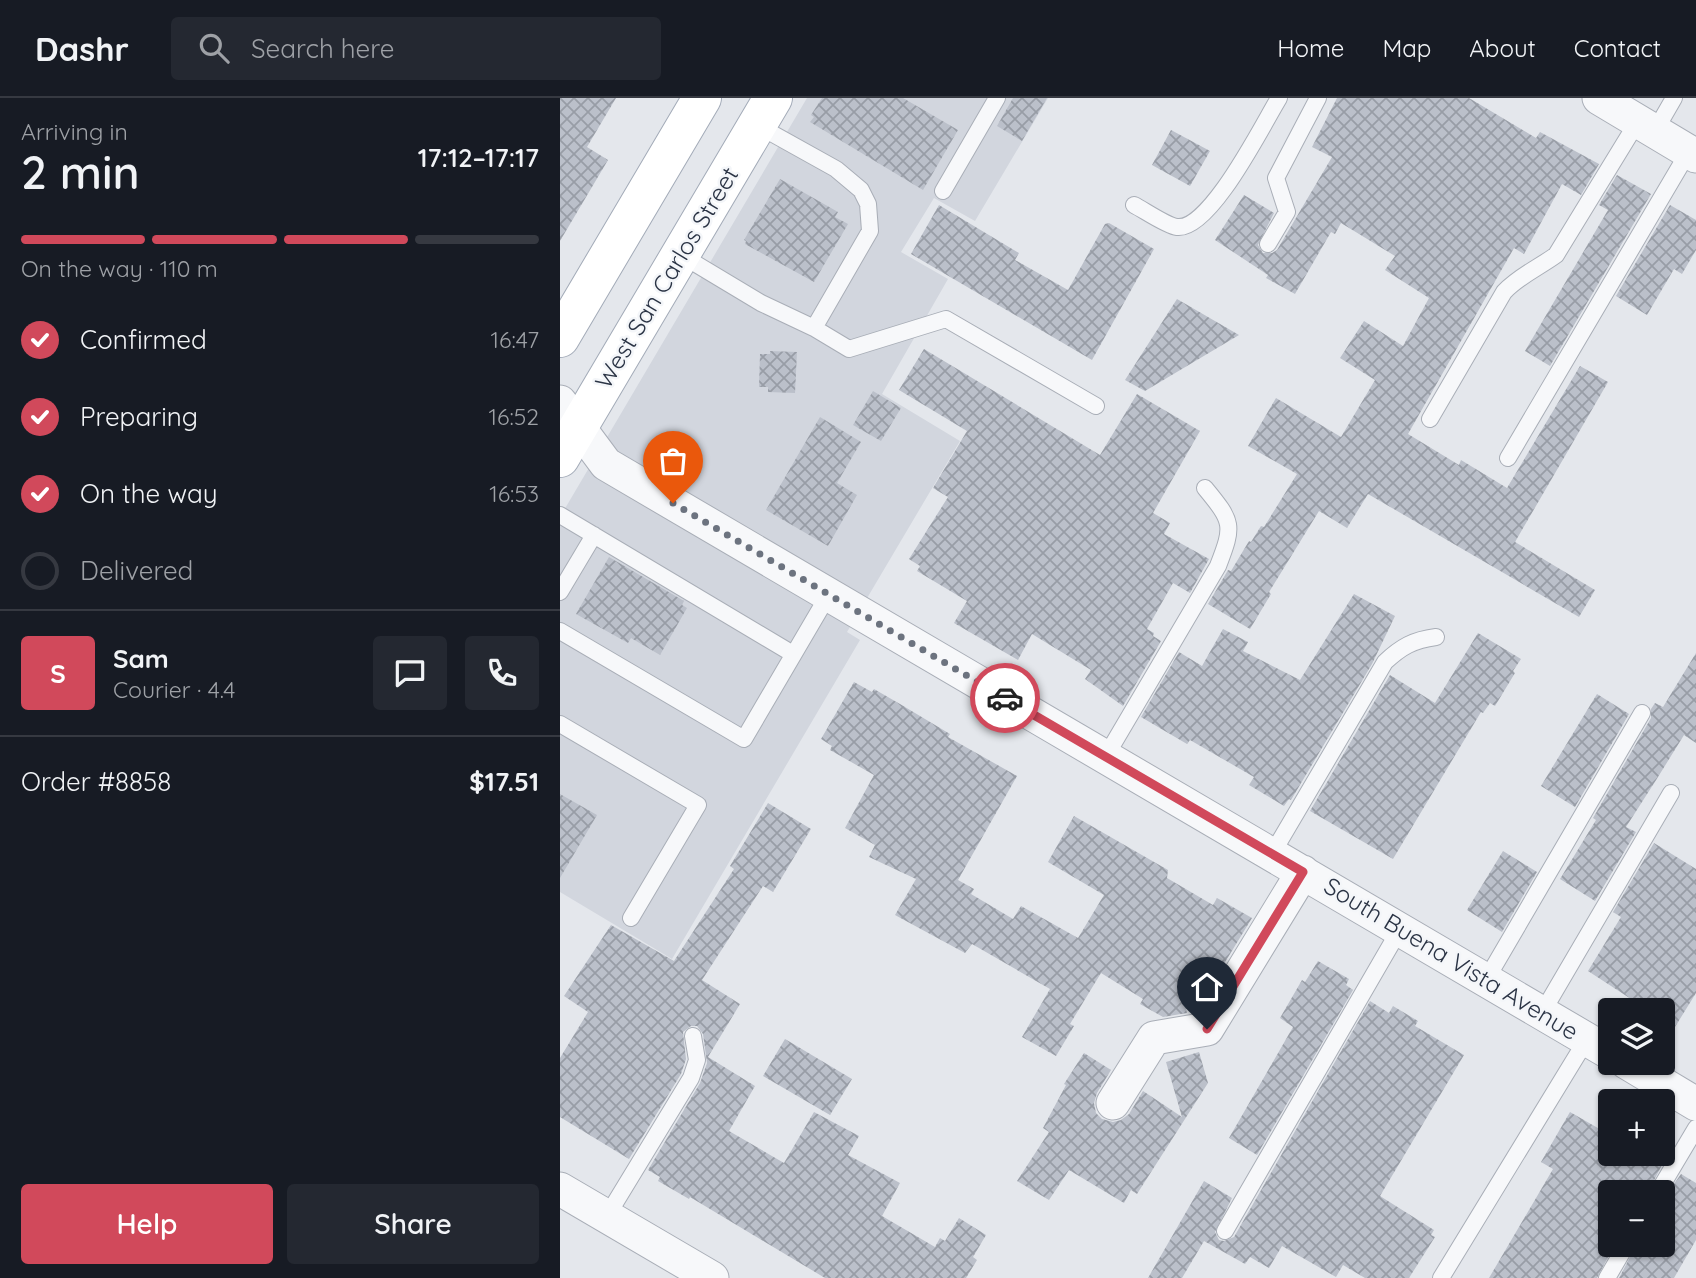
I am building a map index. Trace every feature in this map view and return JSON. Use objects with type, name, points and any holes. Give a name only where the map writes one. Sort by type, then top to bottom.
[{"type":"main road","points":[[560,338],[702,98]]},
{"type":"main road","name":"West San Carlos Street","points":[[566,429],[681,255],[765,112]]},
{"type":"street","points":[[1602,99],[1692,153]]},
{"type":"street","name":"South Buena Vista Avenue","points":[[566,429],[606,464],[1598,1045]]},
{"type":"street","points":[[1113,1103],[1154,1038],[1207,1029],[1303,872]]},
{"type":"street","points":[[1648,1075],[1696,1104]]},
{"type":"street","points":[[560,1189],[712,1278]]},
{"type":"lane","points":[[943,191],[997,98]]},
{"type":"lane","points":[[1134,205],[1177,227],[1191,224],[1209,211],[1279,98]]},
{"type":"lane","points":[[1268,244],[1287,212],[1276,178],[1318,98]]},
{"type":"lane","points":[[1430,419],[1504,292],[1518,277],[1556,255],[1646,126],[1674,98]]},
{"type":"lane","points":[[765,112],[860,190],[868,204],[870,231],[814,328]]},
{"type":"lane","points":[[1508,458],[1692,153]]},
{"type":"lane","points":[[681,255],[761,303],[814,328],[849,349],[946,319],[1096,406]]},
{"type":"lane","points":[[1106,756],[1218,566],[1226,545],[1230,528],[1223,510],[1205,488]]},
{"type":"lane","points":[[560,515],[793,654]]},
{"type":"lane","points":[[560,592],[594,535]]},
{"type":"lane","points":[[560,631],[744,739],[829,594]]},
{"type":"lane","points":[[1272,854],[1385,662],[1409,643],[1436,637]]},
{"type":"lane","points":[[1486,980],[1642,713]]},
{"type":"lane","points":[[560,724],[698,805],[631,918]]},
{"type":"lane","points":[[1542,1013],[1671,793]]},
{"type":"lane","points":[[1225,1231],[1400,929]]},
{"type":"lane","points":[[607,1216],[691,1078],[697,1060],[693,1036]]},
{"type":"lane","points":[[1441,1278],[1598,1047]]},
{"type":"lane","points":[[1665,1180],[1696,1128]]},
{"type":"lane","points":[[1606,1278],[1619,1257]]},
{"type":"shaded area","points":[[807,98],[1048,98],[975,221],[934,198],[901,252],[948,279],[882,394],[960,441],[847,632],[860,640],[672,959],[560,892],[560,517]]},
{"type":"building","points":[[560,98],[616,98],[587,147],[608,160],[560,241]]},
{"type":"building","points":[[822,98],[903,98],[958,130],[923,190],[810,122],[814,117],[811,115]]},
{"type":"building","points":[[1013,98],[1047,98],[1022,141],[997,126]]},
{"type":"building","points":[[1337,98],[1469,98],[1536,138],[1540,132],[1599,164],[1581,195],[1562,184],[1524,254],[1514,248],[1408,434],[1459,465],[1461,460],[1507,488],[1580,366],[1608,382],[1515,542],[1595,590],[1579,617],[1368,494],[1347,528],[1319,511],[1269,592],[1271,594],[1250,629],[1208,604],[1249,541],[1251,542],[1261,526],[1264,527],[1297,474],[1248,446],[1276,398],[1341,437],[1375,380],[1340,358],[1364,321],[1403,346],[1429,298],[1385,270],[1395,256],[1341,223],[1335,234],[1331,232],[1295,294],[1266,278],[1268,275],[1215,240],[1244,195],[1274,213],[1258,245],[1263,253],[1277,250],[1332,157],[1312,147]]},
{"type":"building","points":[[1171,130],[1210,151],[1190,186],[1152,165]]},
{"type":"building","points":[[1617,175],[1651,194],[1550,366],[1525,351],[1608,210],[1599,205]]},
{"type":"building","points":[[780,179],[838,212],[835,217],[848,224],[814,282],[745,244],[744,240]]},
{"type":"building","points":[[939,205],[1019,253],[1015,260],[1068,290],[1105,224],[1109,223],[1154,249],[1092,360],[911,254]]},
{"type":"building","points":[[1670,205],[1696,220],[1696,250],[1682,274],[1674,269],[1647,315],[1616,296]]},
{"type":"building","points":[[1177,299],[1239,335],[1145,391],[1125,380]]},
{"type":"building","points":[[924,349],[1100,455],[1137,394],[1200,431],[1153,513],[1170,523],[1164,534],[1209,559],[1190,593],[1173,583],[1147,629],[1161,641],[1123,706],[1085,679],[1091,670],[1032,634],[1018,660],[954,623],[967,601],[917,571],[920,566],[909,559],[948,497],[933,488],[967,431],[899,390]]},
{"type":"building","points":[[770,351],[797,352],[795,393],[768,392],[768,387],[759,387],[760,354],[770,354]]},
{"type":"building","points":[[873,391],[901,408],[881,441],[853,425]]},
{"type":"building","points":[[820,417],[861,442],[837,483],[857,495],[828,546],[766,510]]},
{"type":"building","points":[[609,557],[684,601],[682,605],[687,608],[660,655],[631,638],[628,643],[576,614]]},
{"type":"building","points":[[1354,594],[1395,616],[1372,664],[1291,800],[1284,806],[1249,785],[1254,777],[1190,740],[1187,744],[1141,717],[1179,652],[1202,666],[1223,629],[1248,642],[1243,651],[1300,680]]},
{"type":"building","points":[[1478,633],[1521,659],[1495,706],[1490,703],[1483,713],[1481,712],[1393,859],[1310,811],[1390,675],[1435,703]]},
{"type":"building","points":[[1696,653],[1696,743],[1684,735],[1626,827],[1636,832],[1595,901],[1560,879],[1596,820],[1593,818],[1651,718],[1651,709],[1655,703],[1663,707]]},
{"type":"building","points":[[854,682],[872,692],[874,689],[950,734],[948,737],[1017,776],[958,880],[974,889],[971,894],[1013,919],[1021,906],[1078,938],[1104,895],[1048,862],[1074,816],[1168,870],[1167,878],[1213,905],[1217,898],[1252,918],[1205,995],[1178,978],[1187,1013],[1163,1017],[1140,1004],[1143,999],[1101,973],[1070,1024],[1074,1026],[1056,1056],[1022,1037],[1050,989],[972,944],[965,953],[895,915],[916,879],[869,857],[875,845],[845,828],[874,775],[830,750],[832,746],[821,739]]},
{"type":"building","points":[[1597,694],[1629,714],[1575,807],[1541,786]]},
{"type":"building","points":[[560,794],[597,815],[560,878]]},
{"type":"building","points":[[768,803],[811,829],[773,892],[763,886],[702,980],[740,1004],[708,1057],[755,1086],[729,1131],[784,1163],[814,1112],[859,1136],[848,1155],[900,1183],[882,1216],[935,1247],[940,1238],[945,1241],[959,1218],[986,1235],[973,1257],[977,1260],[966,1278],[825,1278],[690,1197],[689,1199],[658,1181],[660,1177],[648,1170],[700,1083],[707,1063],[703,1034],[697,1026],[691,1026],[683,1032],[686,1059],[681,1074],[629,1159],[560,1117],[560,1058],[588,1012],[564,996],[611,925],[674,961],[734,869],[730,866]]},
{"type":"building","points":[[1654,843],[1696,869],[1696,993],[1675,1027],[1675,998],[1629,998],[1588,971],[1621,917],[1613,912]]},
{"type":"building","points":[[1503,851],[1537,872],[1502,932],[1467,910]]},
{"type":"building","points":[[1318,961],[1349,979],[1346,985],[1353,990],[1257,1155],[1229,1138],[1293,1027],[1280,1018],[1302,980],[1305,982]]},
{"type":"building","points":[[1370,1001],[1389,1013],[1393,1006],[1418,1021],[1415,1026],[1464,1055],[1380,1196],[1434,1230],[1431,1235],[1435,1237],[1409,1278],[1365,1278],[1343,1265],[1336,1277],[1282,1246],[1269,1268],[1250,1257],[1245,1264],[1204,1241],[1182,1278],[1148,1278],[1204,1181],[1232,1198],[1215,1232],[1219,1240],[1234,1237]]},
{"type":"building","points":[[785,1039],[852,1079],[830,1115],[763,1076]]},
{"type":"building","points":[[1199,1052],[1208,1083],[1137,1194],[1131,1190],[1124,1203],[1069,1170],[1049,1200],[1017,1181],[1049,1132],[1043,1128],[1066,1085],[1064,1084],[1084,1053],[1111,1070],[1094,1103],[1096,1113],[1102,1119],[1113,1122],[1129,1114],[1143,1091],[1182,1117],[1166,1062]]},
{"type":"building","points":[[1570,1112],[1598,1128],[1598,1166],[1661,1166],[1654,1180],[1598,1180],[1598,1257],[1608,1257],[1597,1278],[1489,1278],[1553,1169],[1541,1162]]},
{"type":"building","points":[[1681,1174],[1696,1183],[1696,1240],[1674,1278],[1619,1278],[1630,1257],[1675,1257],[1675,1183]]},
{"type":"way so far","points":[[673,503],[1005,698]]},
{"type":"route","points":[[1005,698],[1303,872],[1207,1029]]}]
